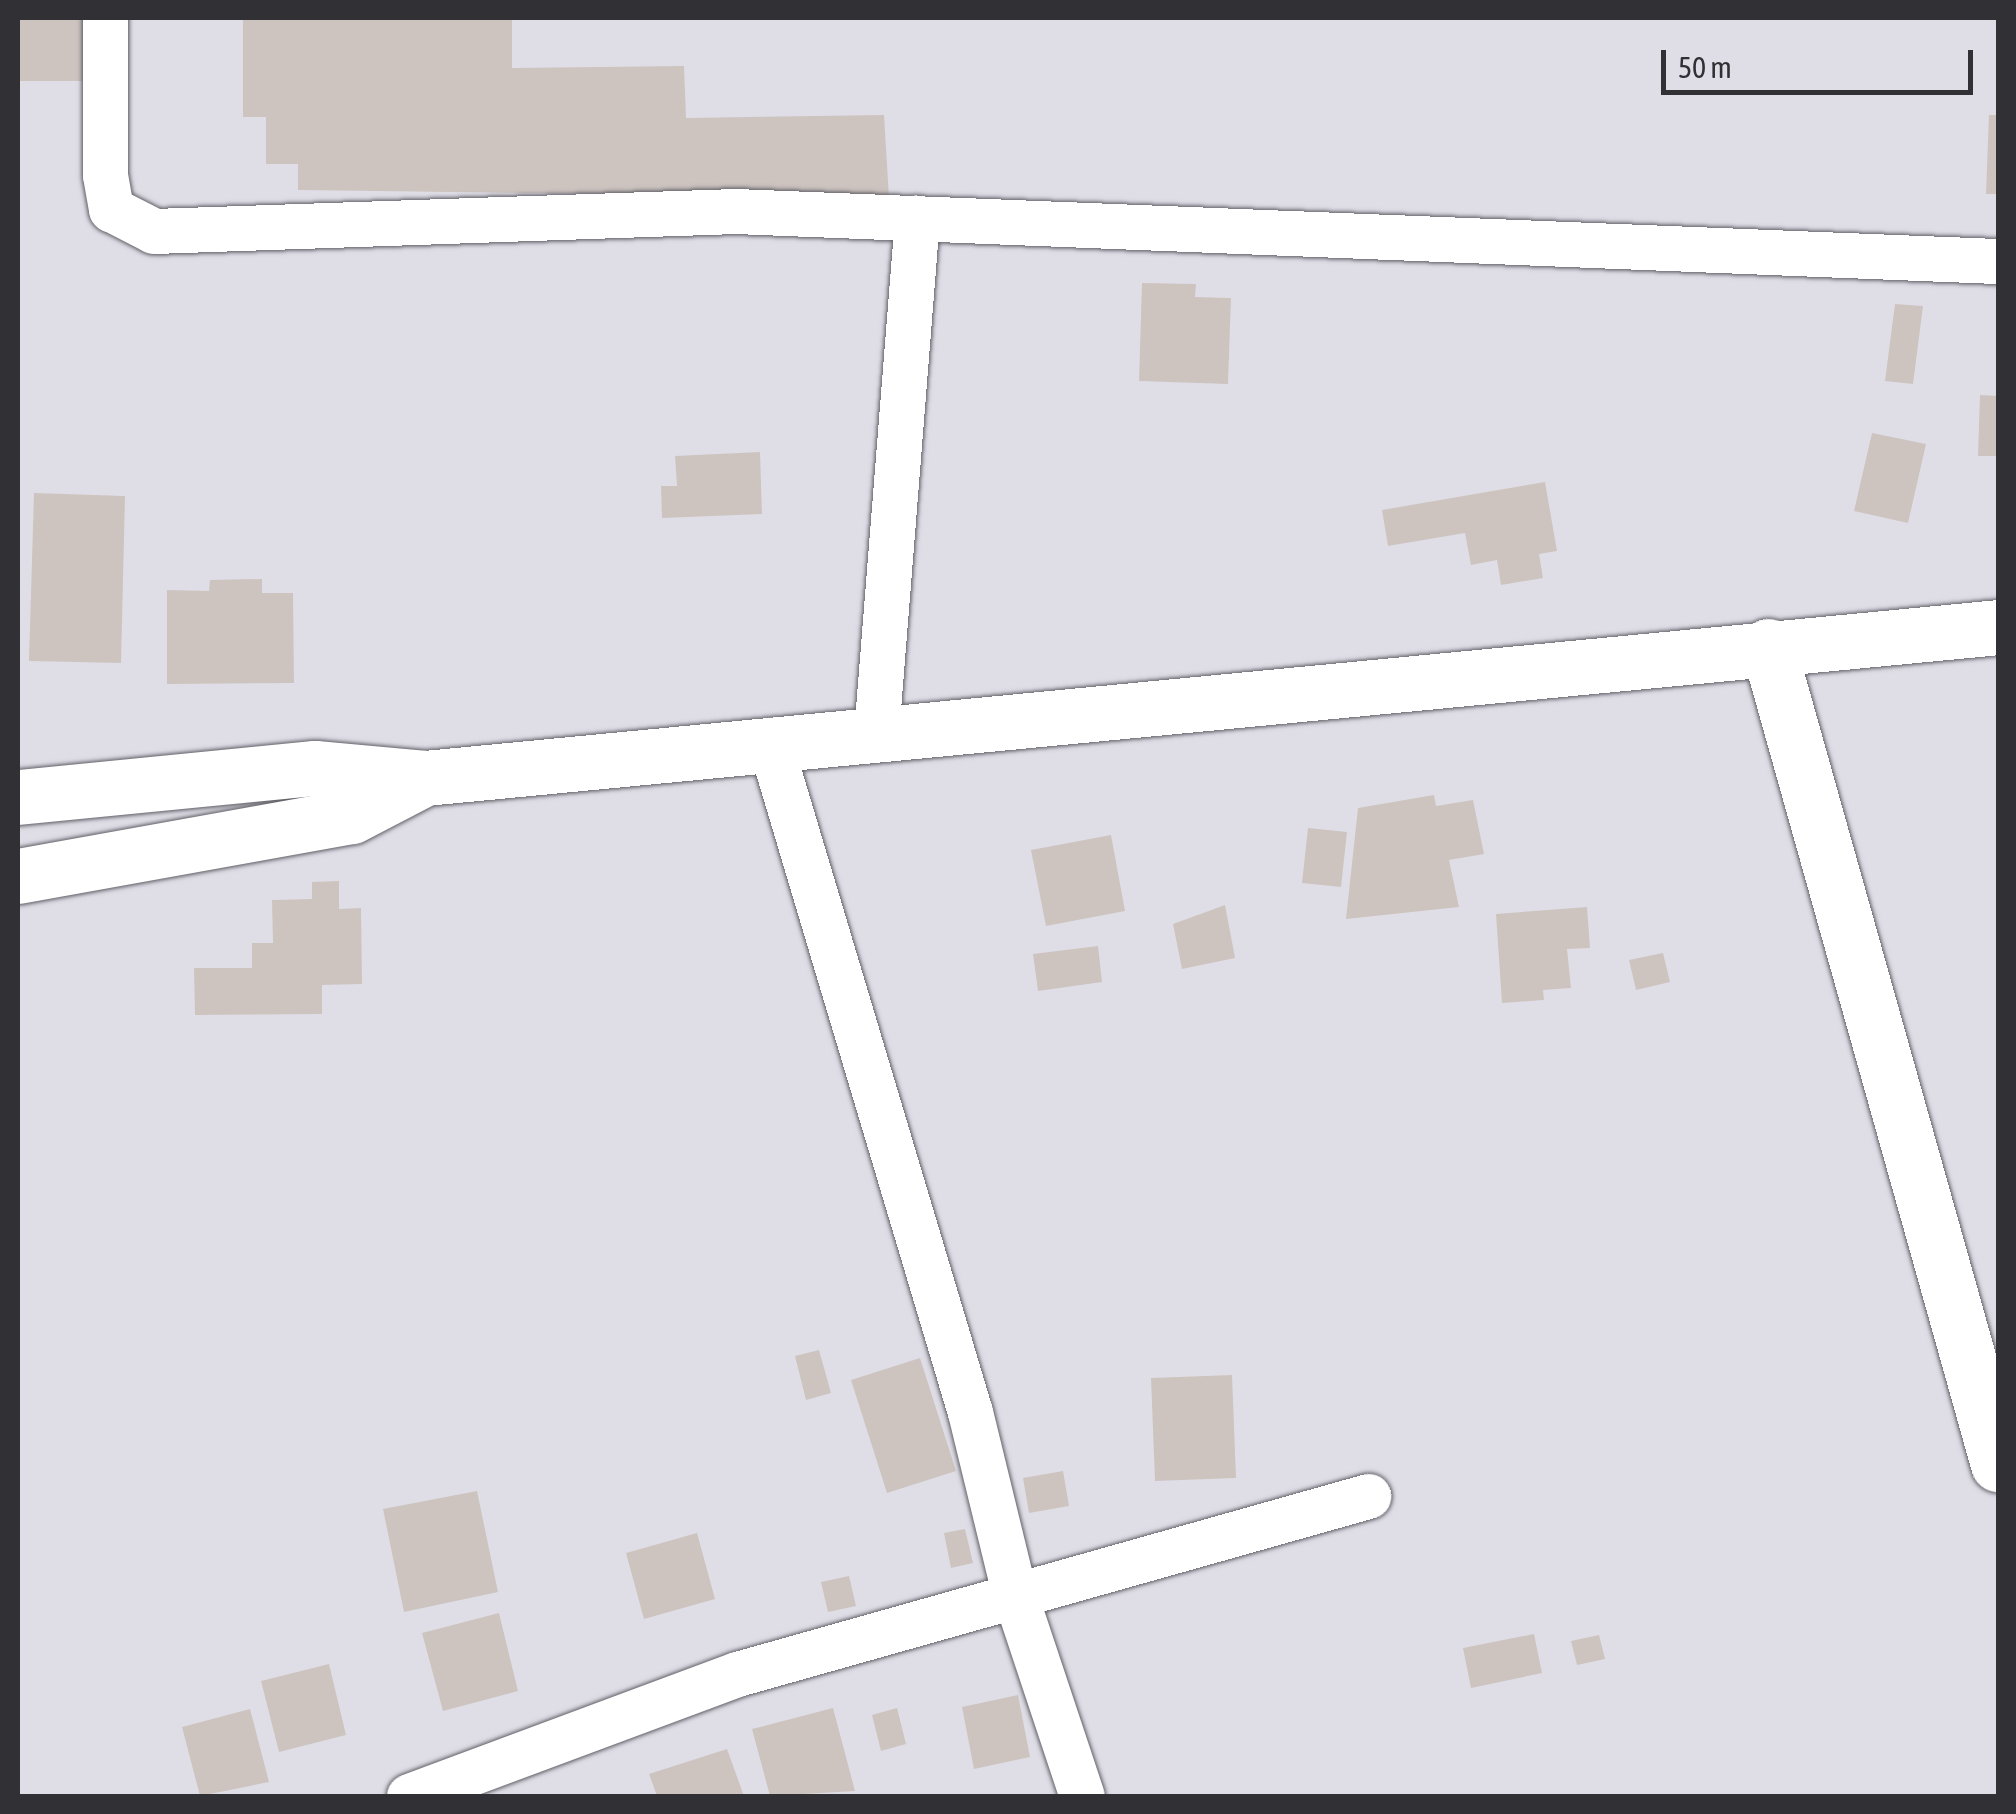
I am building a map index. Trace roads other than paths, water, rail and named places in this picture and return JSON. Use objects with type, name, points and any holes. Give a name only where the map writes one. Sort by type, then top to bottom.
[{"type":"street","points":[[105,18],[105,175],[111,209],[154,231],[735,211],[1998,261]]},
{"type":"street","points":[[876,734],[917,218]]},
{"type":"street","points":[[18,797],[315,768],[425,778],[768,740],[876,734],[1998,627]]},
{"type":"street","points":[[1768,646],[1998,1464]]},
{"type":"street","points":[[768,740],[970,1412],[1014,1592],[1082,1796]]},
{"type":"street","points":[[18,876],[352,816],[425,778]]},
{"type":"street","points":[[409,1796],[737,1674],[1014,1592],[1368,1496]]}]
